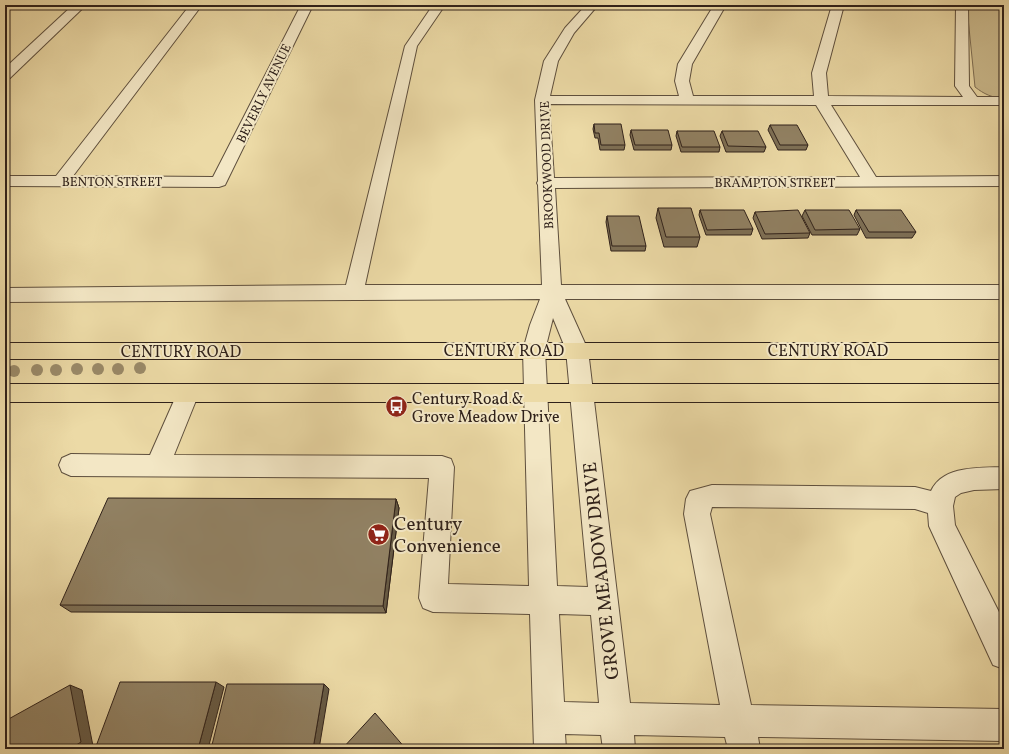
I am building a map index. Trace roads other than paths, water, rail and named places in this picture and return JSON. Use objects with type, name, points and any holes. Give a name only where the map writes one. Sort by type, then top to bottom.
[{"type":"main road","name":"CENTURY ROAD","points":[[5,351],[1004,351]]},
{"type":"main road","points":[[5,393],[1004,393]]},
{"type":"street","points":[[5,75],[80,5]]},
{"type":"street","points":[[61,181],[196,5]]},
{"type":"street","name":"BEVERLY AVENUE","points":[[219,182],[307,5]]},
{"type":"street","points":[[354,292],[411,46],[439,5]]},
{"type":"street","name":"BROOKWOOD DRIVE","points":[[577,350],[552,292],[545,183],[542,100],[551,61],[569,31],[592,5]]},
{"type":"street","points":[[687,101],[682,81],[685,64],[720,5]]},
{"type":"street","points":[[838,5],[819,73],[822,101],[870,181]]},
{"type":"street","points":[[962,5],[962,86],[973,101]]},
{"type":"street","points":[[542,100],[1004,101]]},
{"type":"street","name":"BENTON STREET","points":[[5,181],[219,182]]},
{"type":"street","name":"BRAMPTON STREET","points":[[545,183],[1004,181]]},
{"type":"street","points":[[5,295],[354,292],[1004,292]]},
{"type":"street","name":"BROOKWOOD DRIVE","points":[[536,394],[534,350],[540,325],[552,292]]},
{"type":"street","name":"GROVE MEADOW DRIVE","points":[[577,350],[617,735]]},
{"type":"street","points":[[157,466],[188,393]]},
{"type":"street","points":[[536,394],[550,749]]},
{"type":"street","points":[[70,465],[442,467],[433,598],[604,601]]},
{"type":"street","points":[[1004,478],[974,479],[955,483],[944,491],[940,506],[942,526],[1004,654]]},
{"type":"street","points":[[741,735],[697,514],[699,499],[712,496],[915,498],[927,500],[940,506]]},
{"type":"street","points":[[549,718],[617,735],[741,735],[1004,725]]},
{"type":"place","name":"Century Road & Grove Meadow Drive","points":[[397,407]]},
{"type":"place","name":"Century Convenience","points":[[378,534]]}]
